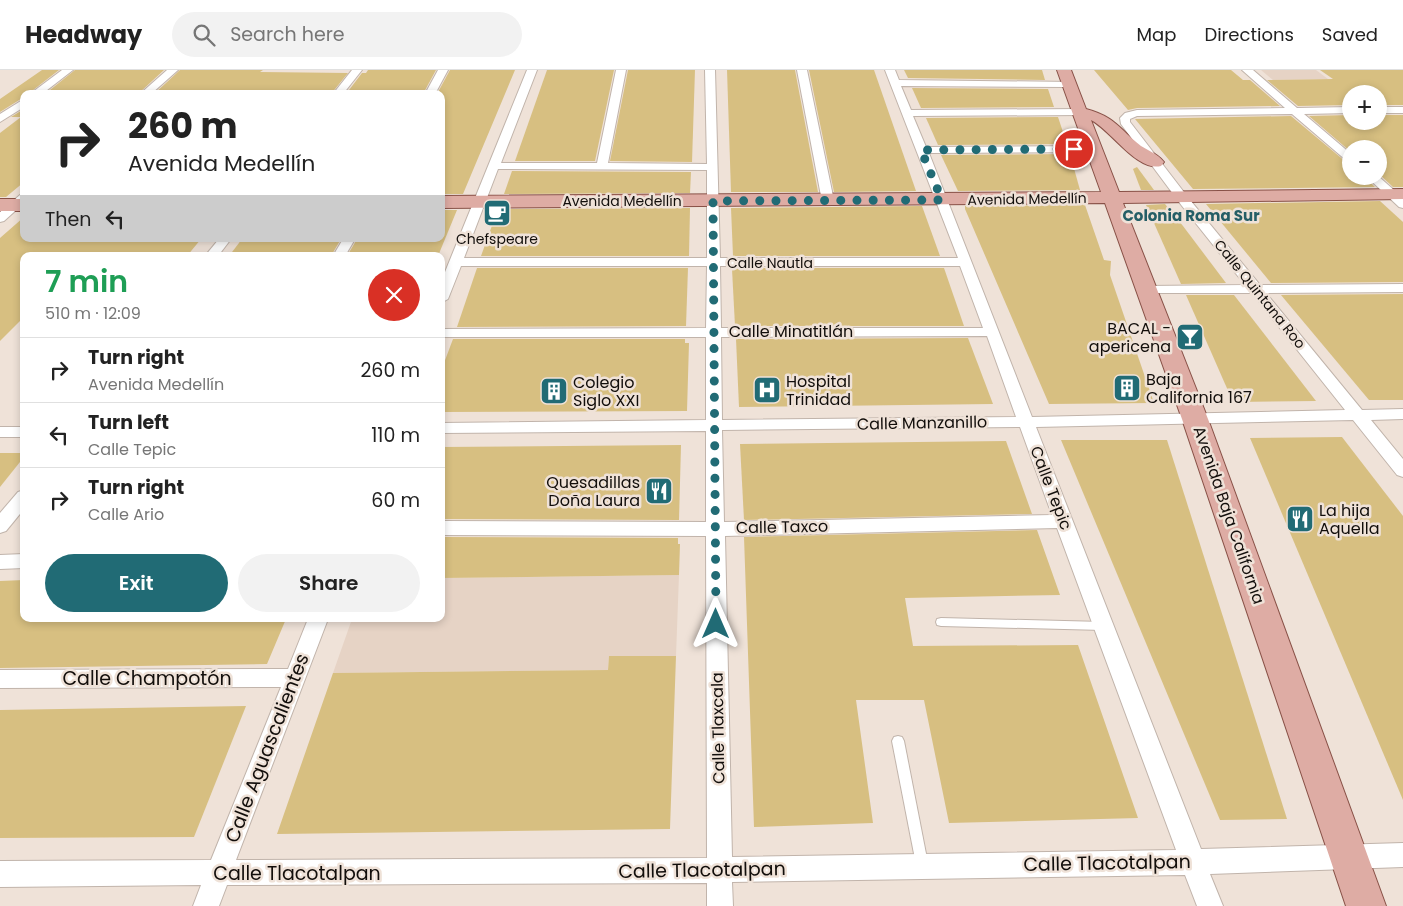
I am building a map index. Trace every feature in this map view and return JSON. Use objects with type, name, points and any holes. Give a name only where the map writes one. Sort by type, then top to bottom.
[{"type":"main road","name":"Avenida Baja California","points":[[1066,77],[1195,419],[1366,906]]},
{"type":"main road","points":[[1080,112],[1098,117],[1107,123],[1135,150],[1155,162]]},
{"type":"main road","name":"Avenida Medellín","points":[[445,202],[1399,197]]},
{"type":"street","points":[[40,90],[68,70]]},
{"type":"street","points":[[150,90],[173,70]]},
{"type":"street","points":[[341,90],[357,70]]},
{"type":"street","points":[[432,90],[444,70]]},
{"type":"street","points":[[445,289],[532,70]]},
{"type":"street","points":[[602,167],[621,70]]},
{"type":"street","name":"Calle Tlaxcala","points":[[710,70],[713,167],[720,906]]},
{"type":"street","points":[[802,70],[828,201]]},
{"type":"street","points":[[1247,70],[1342,152]]},
{"type":"street","points":[[892,76],[1066,77]]},
{"type":"street","name":"Calle Tepic","points":[[892,76],[942,200],[1210,906]]},
{"type":"street","points":[[0,119],[20,105]]},
{"type":"street","points":[[1294,110],[1342,110]]},
{"type":"street","name":"Calle Quintana Roo","points":[[1294,110],[1129,115],[1125,118],[1125,122],[1182,198],[1403,471]]},
{"type":"street","points":[[1387,110],[1403,110]]},
{"type":"street","points":[[906,113],[1080,112]]},
{"type":"street","points":[[921,150],[1093,148]]},
{"type":"street","points":[[495,166],[713,167]]},
{"type":"street","points":[[1383,185],[1399,197]]},
{"type":"street","points":[[0,218],[16,203]]},
{"type":"street","points":[[214,252],[223,242]]},
{"type":"street","name":"Calle Nautla","points":[[456,262],[965,262]]},
{"type":"street","points":[[1146,290],[1403,288]]},
{"type":"street","name":"Calle Minatitlán","points":[[445,334],[714,331],[992,332]]},
{"type":"street","name":"Calle Manzanillo","points":[[445,428],[1026,422],[1403,414]]},
{"type":"street","points":[[0,432],[20,432]]},
{"type":"street","points":[[0,526],[20,501]]},
{"type":"street","name":"Calle Taxco","points":[[445,528],[715,529],[1063,520]]},
{"type":"street","points":[[0,562],[20,561]]},
{"type":"street","name":"Calle Aguascalientes","points":[[206,906],[317,622]]},
{"type":"street","name":"Calle Champotón","points":[[0,679],[295,678]]},
{"type":"street","name":"Calle Tlacotalpan","points":[[0,874],[719,870],[1193,862],[1403,855]]},
{"type":"lane","points":[[941,622],[1103,626]]},
{"type":"lane","points":[[898,741],[923,867]]},
{"type":"shaded area","points":[[1261,70],[1316,70],[1328,79],[1273,80]]},
{"type":"shaded area","points":[[679,575],[676,656],[609,656],[608,670],[333,673],[351,622],[445,622],[445,578]]},
{"type":"building","points":[[42,70],[59,70],[33,90],[20,90],[20,100],[0,112],[0,99]]},
{"type":"building","points":[[75,70],[164,70],[142,90],[50,90]]},
{"type":"building","points":[[180,70],[348,73],[334,90],[158,90]]},
{"type":"building","points":[[368,70],[436,70],[425,90],[349,90],[362,73],[366,73]]},
{"type":"building","points":[[450,70],[515,70],[463,194],[445,194],[445,90],[439,90]]},
{"type":"building","points":[[547,70],[614,70],[595,161],[515,161]]},
{"type":"building","points":[[628,70],[695,70],[692,162],[610,161]]},
{"type":"building","points":[[727,70],[795,70],[818,192],[731,192]]},
{"type":"building","points":[[809,70],[874,70],[916,191],[834,192]]},
{"type":"building","points":[[904,70],[1042,70],[1045,80],[908,78]]},
{"type":"building","points":[[1094,70],[1231,70],[1243,80],[1250,80],[1280,106],[1137,108],[1128,110]]},
{"type":"building","points":[[1320,70],[1403,70],[1403,105],[1387,105],[1387,85],[1342,85],[1342,105],[1298,106],[1267,80],[1333,79]]},
{"type":"building","points":[[912,88],[1048,89],[1054,107],[921,108]]},
{"type":"building","points":[[20,111],[20,117],[11,117]]},
{"type":"building","points":[[1342,115],[1342,130],[1387,130],[1387,115],[1403,115],[1403,187],[1393,187],[1387,181],[1387,140],[1342,140],[1342,144],[1309,116]]},
{"type":"building","points":[[1291,116],[1342,159],[1342,185],[1373,185],[1375,187],[1193,189],[1135,119]]},
{"type":"building","points":[[1058,117],[1067,144],[938,145],[926,118]]},
{"type":"building","points":[[20,118],[20,185],[6,197],[0,197],[0,133]]},
{"type":"building","points":[[1070,154],[1080,190],[958,191],[941,155]]},
{"type":"building","points":[[1137,167],[1154,190],[1141,190],[1133,169]]},
{"type":"building","points":[[512,171],[691,172],[690,193],[504,194]]},
{"type":"building","points":[[1380,201],[1403,222],[1403,282],[1271,283],[1206,204]]},
{"type":"building","points":[[1165,204],[1226,283],[1181,284],[1146,205]]},
{"type":"building","points":[[1085,205],[1104,260],[1111,261],[1110,275],[1154,403],[1049,404],[965,209],[965,206]]},
{"type":"building","points":[[922,206],[940,256],[733,256],[731,208]]},
{"type":"building","points":[[690,208],[689,256],[481,256],[498,209]]},
{"type":"building","points":[[445,210],[457,210],[445,239]]},
{"type":"building","points":[[20,220],[20,242],[199,242],[190,252],[20,252],[20,321],[0,341],[0,238]]},
{"type":"building","points":[[240,242],[339,242],[333,252],[232,252]]},
{"type":"building","points":[[355,242],[444,242],[440,252],[349,252]]},
{"type":"building","points":[[477,268],[688,268],[686,326],[457,327]]},
{"type":"building","points":[[733,268],[944,268],[964,326],[735,326]]},
{"type":"building","points":[[1403,294],[1403,400],[1369,400],[1281,295]]},
{"type":"building","points":[[1186,295],[1234,295],[1316,401],[1233,402]]},
{"type":"building","points":[[968,338],[993,404],[739,407],[736,339]]},
{"type":"building","points":[[453,339],[685,339],[685,343],[689,343],[687,411],[445,412],[445,360]]},
{"type":"building","points":[[1342,437],[1403,516],[1403,800],[1250,438]]},
{"type":"building","points":[[1061,440],[1167,440],[1287,819],[1220,820]]},
{"type":"building","points":[[1006,441],[1032,514],[744,520],[740,444]]},
{"type":"building","points":[[681,445],[679,520],[445,519],[445,447]]},
{"type":"building","points":[[0,453],[20,453],[20,462],[0,487]]},
{"type":"building","points":[[1037,530],[1060,595],[905,598],[913,646],[1078,645],[1138,818],[949,823],[924,700],[856,700],[873,823],[754,827],[744,537]]},
{"type":"building","points":[[445,537],[678,538],[678,544],[680,544],[679,575],[445,578]]},
{"type":"building","points":[[20,580],[20,622],[285,622],[267,664],[0,668],[0,581]]},
{"type":"building","points":[[609,656],[676,656],[670,829],[277,834],[333,673],[608,670]]},
{"type":"building","points":[[246,706],[194,837],[0,838],[0,710]]},
{"type":"place","name":"Chefspeare","points":[[497,213]]},
{"type":"place","name":"BACAL - apericena","points":[[1190,337]]},
{"type":"place","name":"Baja California 167","points":[[1127,388]]},
{"type":"place","name":"Hospital Trinidad","points":[[767,390]]},
{"type":"place","name":"Colegio Siglo XXI","points":[[554,391]]},
{"type":"place","name":"Quesadillas Doña Laura","points":[[659,491]]},
{"type":"place","name":"La hija Aquella","points":[[1300,519]]},
{"type":"district","name":"Colonia Roma Sur","points":[[1191,215]]},
{"type":"route","points":[[716,624],[713,201],[942,200],[921,150],[1074,149]]}]
